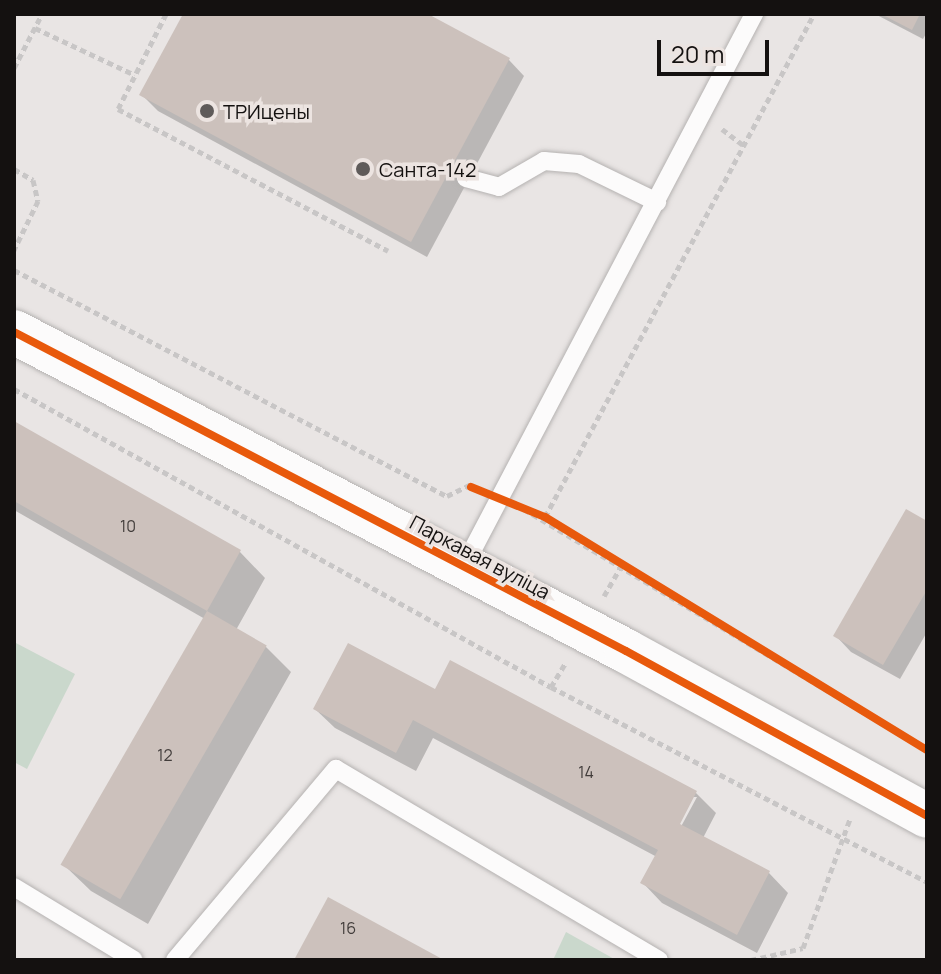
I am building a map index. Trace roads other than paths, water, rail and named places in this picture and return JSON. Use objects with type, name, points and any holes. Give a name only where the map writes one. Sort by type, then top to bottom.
[{"type":"street","name":"Паркавая вуліца","points":[[14,332],[464,566],[927,816]]},
{"type":"lane","points":[[464,566],[754,14]]},
{"type":"lane","points":[[466,178],[499,187],[544,161],[579,164],[657,202]]},
{"type":"lane","points":[[175,960],[336,769],[659,960]]},
{"type":"lane","points":[[14,887],[134,960]]},
{"type":"place","name":"ТРИцены","points":[[207,111]]},
{"type":"place","name":"Санта-142","points":[[363,169]]}]
